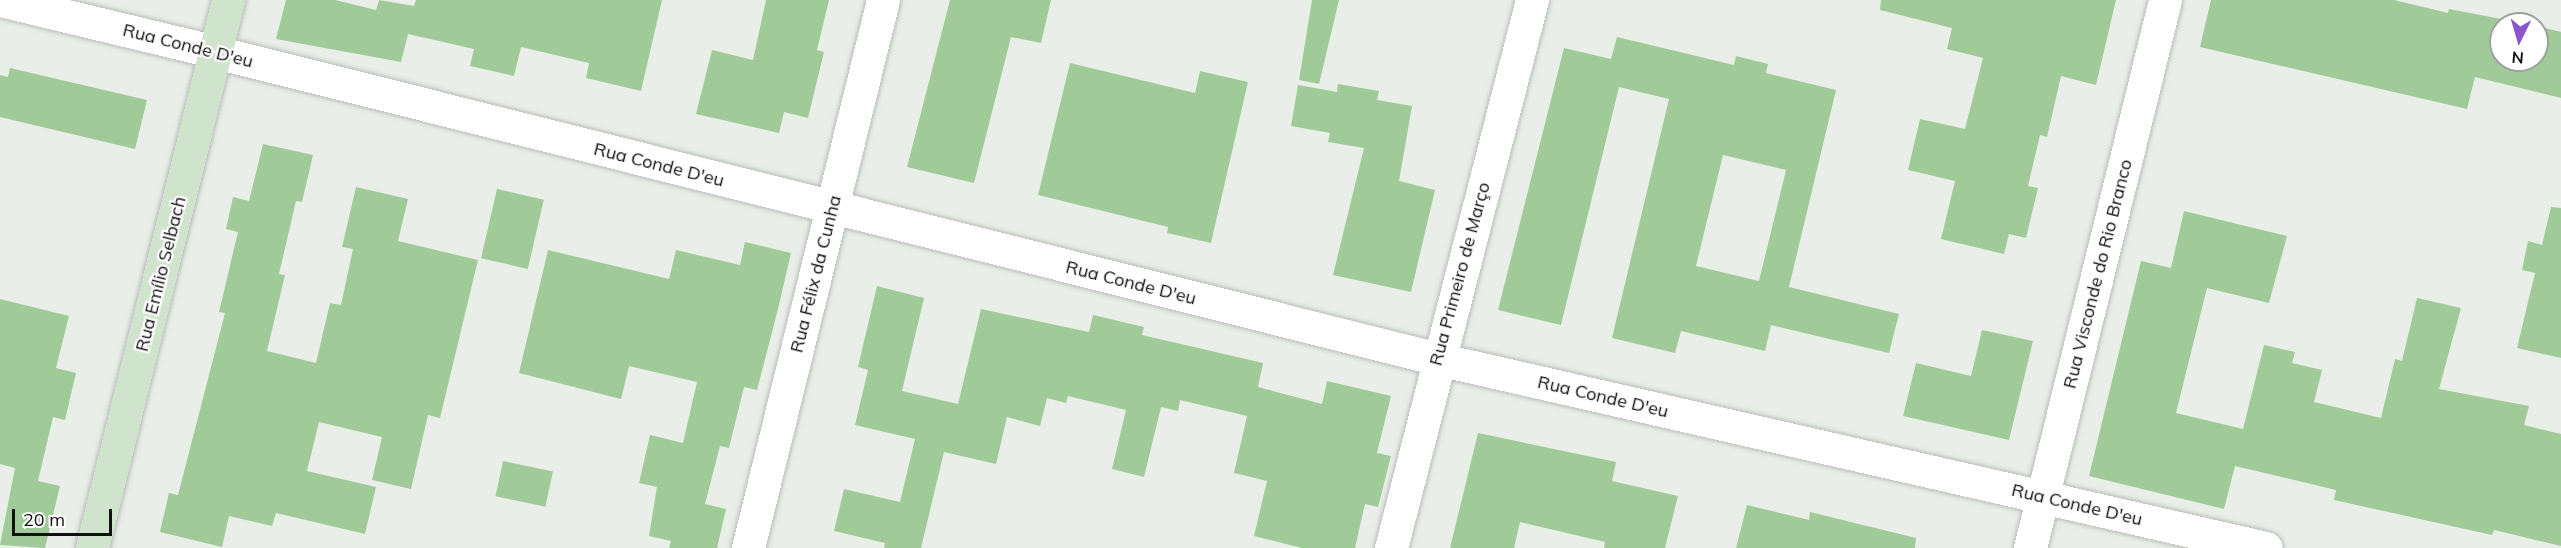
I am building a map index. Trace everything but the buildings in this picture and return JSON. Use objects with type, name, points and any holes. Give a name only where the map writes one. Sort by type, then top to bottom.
[{"type":"main road","name":"Rua Emílio Selbach","points":[[92,548],[228,0]]},
{"type":"street","name":"Rua Conde D'eu","points":[[0,0],[216,52],[833,210],[1438,359],[2266,548]]},
{"type":"street","name":"Rua Félix da Cunha","points":[[748,548],[883,0]]},
{"type":"street","name":"Rua Primeiro de Março","points":[[1391,548],[1532,0]]},
{"type":"street","name":"Rua Visconde do Rio Branco","points":[[2031,548],[2165,0]]}]
